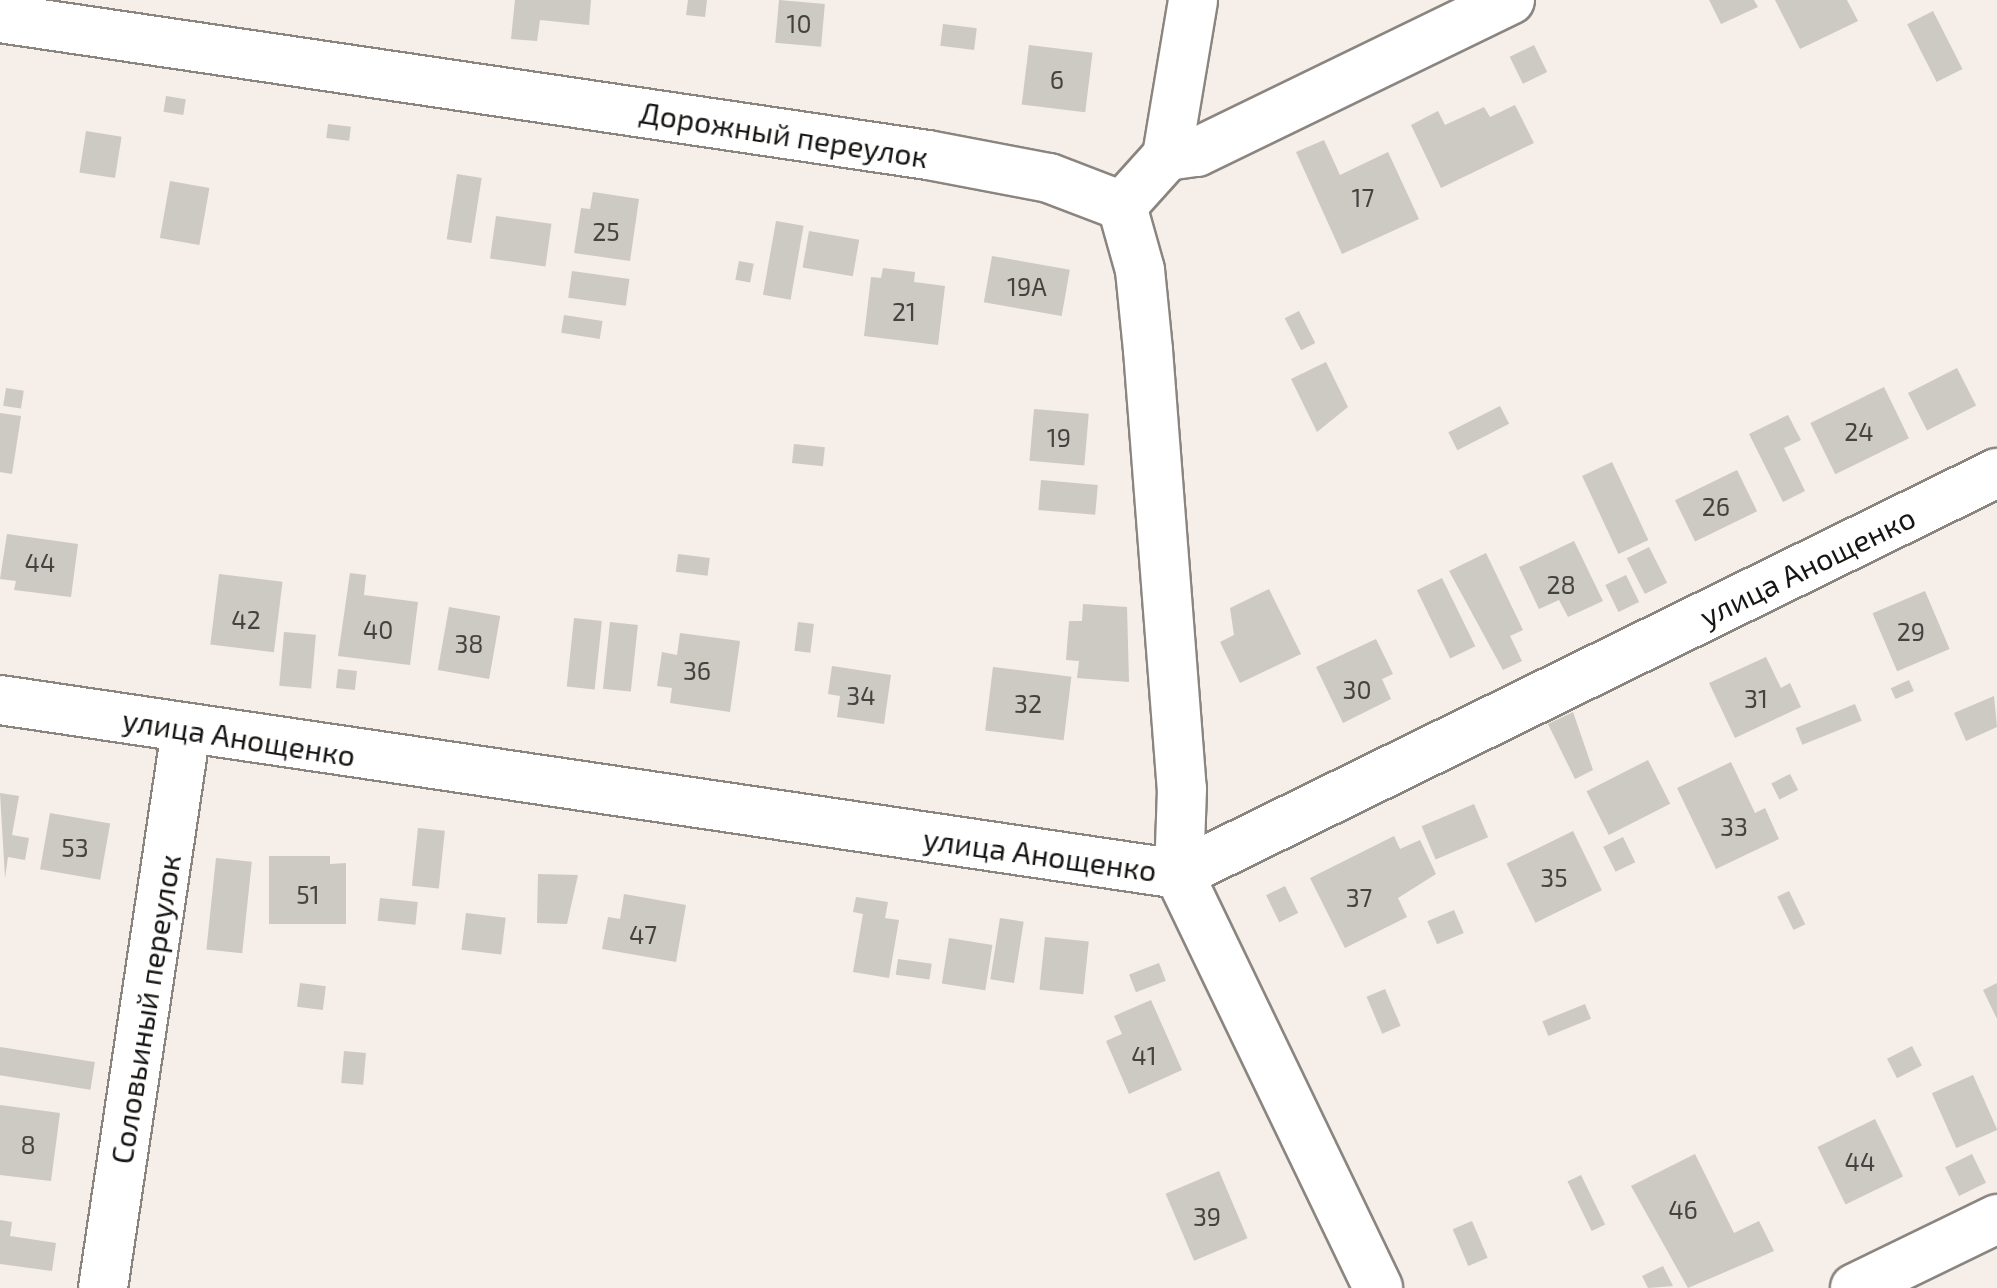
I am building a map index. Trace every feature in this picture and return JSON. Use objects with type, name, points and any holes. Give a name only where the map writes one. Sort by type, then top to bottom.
[{"type":"street","points":[[1193,0],[1167,156],[1122,206],[1140,270],[1148,350],[1182,789],[1179,874],[1378,1288]]},
{"type":"street","points":[[1167,156],[1197,152],[1510,0]]},
{"type":"street","name":"Дорожный переулок","points":[[0,18],[928,155],[1049,178],[1122,206]]},
{"type":"street","name":"улица Анощенко","points":[[0,700],[1179,874],[1996,476]]},
{"type":"street","name":"Соловьиный переулок","points":[[103,1288],[186,730]]},
{"type":"street","points":[[1855,1288],[1997,1219]]},
{"type":"building","points":[[515,0],[591,0],[589,25],[540,20],[537,41],[511,39]]},
{"type":"building","points":[[688,0],[707,0],[705,17],[686,15]]},
{"type":"building","points":[[779,0],[825,4],[821,47],[775,43]]},
{"type":"building","points":[[1709,0],[1754,0],[1758,7],[1721,24]]},
{"type":"building","points":[[1775,0],[1847,0],[1858,21],[1800,49]]},
{"type":"building","points":[[1933,11],[1963,69],[1937,82],[1907,24]]},
{"type":"building","points":[[943,24],[977,28],[974,50],[940,46]]},
{"type":"building","points":[[1029,45],[1093,53],[1085,112],[1022,105]]},
{"type":"building","points":[[1534,45],[1547,72],[1523,84],[1510,57]]},
{"type":"building","points":[[166,96],[186,99],[183,115],[163,112]]},
{"type":"building","points":[[1515,105],[1534,143],[1441,188],[1411,125],[1438,111],[1445,125],[1484,107],[1490,117]]},
{"type":"building","points":[[328,124],[351,127],[349,141],[326,138]]},
{"type":"building","points":[[86,131],[122,137],[115,178],[79,172]]},
{"type":"building","points":[[1324,140],[1340,175],[1388,152],[1419,219],[1342,254],[1296,152]]},
{"type":"building","points":[[457,174],[482,178],[471,243],[447,239]]},
{"type":"building","points":[[170,181],[209,188],[199,245],[160,238]]},
{"type":"building","points":[[593,192],[639,199],[630,261],[574,253],[581,208],[590,209]]},
{"type":"building","points":[[496,216],[551,224],[545,266],[490,259]]},
{"type":"building","points":[[776,221],[804,226],[791,300],[763,295]]},
{"type":"building","points":[[809,231],[859,240],[853,276],[803,267]]},
{"type":"building","points":[[992,256],[1070,270],[1062,316],[984,302]]},
{"type":"building","points":[[739,261],[754,264],[750,283],[735,280]]},
{"type":"building","points":[[883,268],[915,272],[914,282],[945,286],[938,345],[864,336],[871,277],[881,278]]},
{"type":"building","points":[[572,271],[629,279],[626,306],[568,298]]},
{"type":"building","points":[[1299,311],[1315,343],[1301,350],[1285,318]]},
{"type":"building","points":[[564,315],[603,321],[600,339],[561,333]]},
{"type":"building","points":[[1326,362],[1348,407],[1317,432],[1291,379]]},
{"type":"building","points":[[1957,368],[1976,405],[1927,430],[1908,393]]},
{"type":"building","points":[[1884,387],[1909,438],[1835,474],[1810,423]]},
{"type":"building","points":[[6,388],[24,391],[21,409],[3,406]]},
{"type":"building","points":[[1500,406],[1509,424],[1457,450],[1448,432]]},
{"type":"building","points":[[1034,409],[1089,414],[1084,466],[1029,461]]},
{"type":"building","points":[[0,413],[21,416],[12,474],[0,472]]},
{"type":"building","points":[[1788,415],[1801,440],[1784,448],[1805,491],[1783,502],[1749,434]]},
{"type":"building","points":[[794,444],[825,447],[823,466],[792,463]]},
{"type":"building","points":[[1612,462],[1648,540],[1618,554],[1582,476]]},
{"type":"building","points":[[1737,470],[1757,511],[1695,542],[1675,500]]},
{"type":"building","points":[[1041,480],[1098,485],[1095,515],[1038,510]]},
{"type":"building","points":[[7,534],[78,544],[71,597],[14,590],[16,581],[0,579]]},
{"type":"building","points":[[1574,541],[1603,601],[1568,617],[1559,600],[1539,609],[1519,567]]},
{"type":"building","points":[[1649,547],[1667,583],[1645,594],[1627,558]]},
{"type":"building","points":[[1486,553],[1523,630],[1510,636],[1522,661],[1503,670],[1449,571]]},
{"type":"building","points":[[678,554],[710,558],[708,576],[676,572]]},
{"type":"building","points":[[350,573],[366,575],[364,595],[418,602],[410,665],[338,656]]},
{"type":"building","points":[[219,574],[283,582],[274,652],[210,644]]},
{"type":"building","points":[[1626,575],[1639,602],[1618,612],[1605,585]]},
{"type":"building","points":[[1442,578],[1475,646],[1450,659],[1417,590]]},
{"type":"building","points":[[1269,589],[1301,654],[1240,683],[1220,642],[1234,635],[1230,608]]},
{"type":"building","points":[[1925,591],[1950,649],[1897,671],[1873,613]]},
{"type":"building","points":[[1083,604],[1127,607],[1129,682],[1077,678],[1079,661],[1066,660],[1069,621],[1082,621]]},
{"type":"building","points":[[449,607],[500,616],[489,679],[438,670]]},
{"type":"building","points":[[574,618],[602,621],[595,690],[567,687]]},
{"type":"building","points":[[610,622],[638,625],[631,692],[603,689]]},
{"type":"building","points":[[798,622],[814,624],[810,653],[794,651]]},
{"type":"building","points":[[284,632],[316,635],[311,689],[279,686]]},
{"type":"building","points":[[680,633],[740,641],[730,712],[670,703],[672,688],[657,686],[662,652],[677,655]]},
{"type":"building","points":[[1376,639],[1393,674],[1382,679],[1391,699],[1343,723],[1316,667]]},
{"type":"building","points":[[1766,657],[1781,688],[1790,683],[1801,707],[1735,738],[1709,683]]},
{"type":"building","points":[[832,666],[891,675],[884,724],[837,717],[840,696],[828,694]]},
{"type":"building","points":[[993,667],[1071,677],[1064,740],[985,731]]},
{"type":"building","points":[[338,669],[357,671],[355,690],[336,688]]},
{"type":"building","points":[[1909,680],[1914,691],[1896,699],[1891,688]]},
{"type":"building","points":[[1994,696],[1997,727],[1966,741],[1954,713]]},
{"type":"building","points":[[1855,704],[1862,721],[1802,745],[1796,728]]},
{"type":"building","points":[[1573,712],[1593,770],[1575,779],[1548,724]]},
{"type":"building","points":[[1648,760],[1670,804],[1609,835],[1587,791]]},
{"type":"building","points":[[1731,762],[1755,813],[1765,808],[1779,839],[1716,869],[1677,788]]},
{"type":"building","points":[[1790,774],[1798,790],[1779,800],[1771,784]]},
{"type":"building","points":[[0,793],[19,796],[12,835],[29,838],[25,860],[8,857],[5,878]]},
{"type":"building","points":[[1474,804],[1488,837],[1436,859],[1422,826]]},
{"type":"building","points":[[50,813],[110,824],[100,880],[40,869]]},
{"type":"building","points":[[418,828],[445,831],[439,889],[412,886]]},
{"type":"building","points":[[1573,831],[1602,890],[1535,923],[1506,863]]},
{"type":"building","points":[[1394,836],[1400,849],[1420,840],[1436,874],[1398,898],[1407,917],[1345,948],[1310,878]]},
{"type":"building","points":[[1623,837],[1635,862],[1616,872],[1603,847]]},
{"type":"building","points":[[269,856],[330,856],[330,864],[346,863],[346,924],[269,924]]},
{"type":"building","points":[[216,858],[252,862],[242,953],[206,949]]},
{"type":"building","points":[[538,874],[578,875],[567,924],[537,923]]},
{"type":"building","points":[[1285,886],[1298,913],[1279,922],[1266,895]]},
{"type":"building","points":[[1789,891],[1805,924],[1794,930],[1777,897]]},
{"type":"building","points":[[624,894],[686,905],[676,962],[602,949],[608,917],[620,919]]},
{"type":"building","points":[[856,897],[888,902],[885,918],[899,920],[889,978],[853,972],[863,914],[853,912]]},
{"type":"building","points":[[380,898],[418,902],[415,925],[378,921]]},
{"type":"building","points":[[1454,910],[1464,933],[1437,944],[1427,921]]},
{"type":"building","points":[[466,913],[506,918],[501,955],[461,950]]},
{"type":"building","points":[[1000,918],[1024,922],[1014,983],[990,979]]},
{"type":"building","points":[[1045,937],[1089,942],[1083,994],[1039,990]]},
{"type":"building","points":[[949,938],[992,945],[985,990],[942,983]]},
{"type":"building","points":[[898,959],[932,964],[929,980],[896,975]]},
{"type":"building","points":[[1159,963],[1166,981],[1136,992],[1129,974]]},
{"type":"building","points":[[300,983],[326,986],[323,1010],[297,1007]]},
{"type":"building","points":[[1997,983],[1997,1019],[1983,990]]},
{"type":"building","points":[[1385,989],[1401,1026],[1382,1034],[1367,997]]},
{"type":"building","points":[[1151,1000],[1182,1070],[1129,1094],[1106,1041],[1122,1034],[1114,1016]]},
{"type":"building","points":[[1585,1004],[1591,1019],[1548,1036],[1542,1021]]},
{"type":"building","points":[[1912,1046],[1922,1066],[1897,1078],[1887,1059]]},
{"type":"building","points":[[0,1047],[95,1062],[90,1090],[0,1075]]},
{"type":"building","points":[[344,1051],[366,1053],[363,1085],[341,1083]]},
{"type":"building","points":[[1973,1075],[1997,1130],[1956,1148],[1932,1093]]},
{"type":"building","points":[[0,1105],[60,1113],[51,1181],[0,1175]]},
{"type":"building","points":[[1875,1119],[1903,1177],[1846,1205],[1817,1147]]},
{"type":"building","points":[[1695,1154],[1734,1233],[1759,1221],[1774,1251],[1688,1288],[1631,1186]]},
{"type":"building","points":[[1972,1154],[1986,1183],[1959,1196],[1945,1167]]},
{"type":"building","points":[[1219,1171],[1248,1238],[1194,1261],[1166,1194]]},
{"type":"building","points":[[1581,1175],[1605,1224],[1592,1231],[1568,1182]]},
{"type":"building","points":[[0,1220],[12,1222],[10,1236],[56,1243],[52,1271],[0,1264]]},
{"type":"building","points":[[1472,1221],[1488,1258],[1468,1266],[1453,1229]]},
{"type":"building","points":[[1663,1266],[1673,1286],[1648,1288],[1642,1276]]}]
